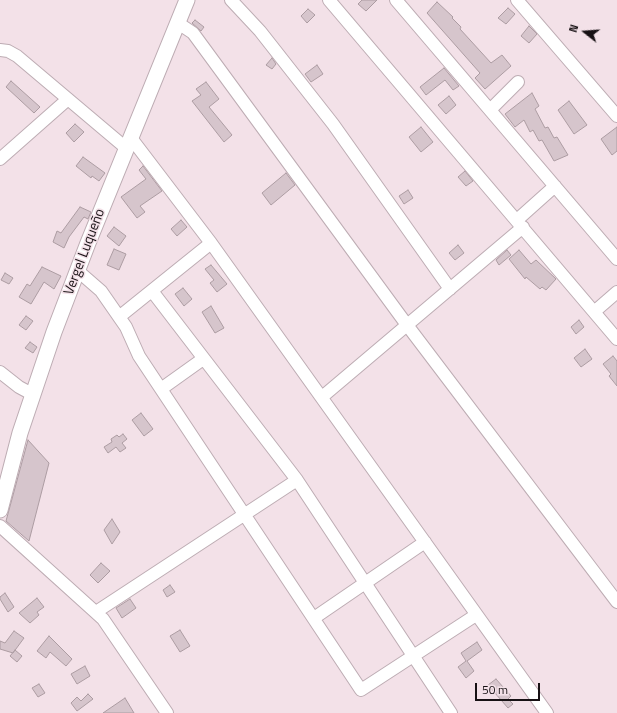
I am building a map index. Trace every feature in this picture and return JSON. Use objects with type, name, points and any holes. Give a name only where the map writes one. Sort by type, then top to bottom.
[{"type":"main road","name":"Vergel Luqueño","points":[[0,510],[18,440],[32,394],[128,143],[187,0]]},
{"type":"street","points":[[231,0],[260,31],[333,124],[450,289]]},
{"type":"street","points":[[329,0],[617,339]]},
{"type":"street","points":[[396,0],[617,259]]},
{"type":"street","points":[[517,0],[617,116]]},
{"type":"street","points":[[178,23],[193,33],[407,325],[617,602]]},
{"type":"street","points":[[0,50],[8,51],[17,56],[68,99],[128,143],[211,243],[547,713]]},
{"type":"street","points":[[490,110],[518,82]]},
{"type":"street","points":[[0,159],[68,99]]},
{"type":"street","points":[[322,397],[450,289],[520,223],[556,186]]},
{"type":"street","points":[[119,317],[211,243]]},
{"type":"street","points":[[78,271],[101,291],[126,327],[139,356],[361,690],[476,615]]},
{"type":"street","points":[[152,291],[297,480],[451,713]]},
{"type":"street","points":[[594,312],[617,292]]},
{"type":"street","points":[[161,389],[203,359]]},
{"type":"street","points":[[0,372],[19,387],[32,394]]},
{"type":"street","points":[[96,612],[297,480]]},
{"type":"street","points":[[0,526],[96,612],[109,627],[167,713]]},
{"type":"street","points":[[314,618],[425,542]]},
{"type":"building","points":[[362,0],[377,0],[366,11],[358,4]]},
{"type":"building","points":[[437,2],[453,17],[452,18],[461,27],[460,29],[491,63],[502,55],[511,66],[485,89],[475,78],[480,73],[427,13]]},
{"type":"building","points":[[508,8],[515,14],[506,24],[498,18]]},
{"type":"building","points":[[308,9],[315,15],[307,23],[301,16]]},
{"type":"building","points":[[195,20],[204,27],[201,31],[192,23]]},
{"type":"building","points":[[529,26],[537,34],[529,43],[521,36]]},
{"type":"building","points":[[272,58],[276,64],[272,69],[266,65]]},
{"type":"building","points":[[317,65],[323,74],[311,82],[305,74]]},
{"type":"building","points":[[444,68],[459,86],[453,90],[445,80],[426,95],[420,87]]},
{"type":"building","points":[[11,81],[40,107],[34,113],[6,87]]},
{"type":"building","points":[[206,82],[219,99],[209,107],[232,135],[224,142],[192,101],[201,95],[196,89]]},
{"type":"building","points":[[532,93],[539,106],[535,109],[545,128],[548,127],[554,138],[557,137],[568,155],[554,161],[542,140],[539,141],[533,130],[530,132],[524,120],[515,127],[505,114]]},
{"type":"building","points":[[449,96],[456,105],[446,114],[438,105]]},
{"type":"building","points":[[569,101],[587,125],[574,134],[558,110]]},
{"type":"building","points":[[75,124],[84,132],[74,142],[66,133]]},
{"type":"building","points":[[421,127],[433,142],[421,152],[409,137]]},
{"type":"building","points":[[617,127],[617,151],[612,155],[601,139]]},
{"type":"building","points":[[83,157],[105,173],[99,181],[92,176],[91,178],[76,166]]},
{"type":"building","points":[[143,166],[162,191],[140,206],[145,212],[137,218],[121,197],[146,179],[139,170]]},
{"type":"building","points":[[465,171],[473,181],[466,186],[458,177]]},
{"type":"building","points":[[286,173],[295,185],[271,205],[262,193]]},
{"type":"building","points":[[408,190],[413,198],[404,204],[399,196]]},
{"type":"building","points":[[80,207],[91,212],[88,219],[84,217],[69,237],[64,248],[53,242],[57,231],[61,233]]},
{"type":"building","points":[[181,220],[187,227],[177,236],[171,229]]},
{"type":"building","points":[[114,227],[126,236],[119,246],[107,236]]},
{"type":"building","points":[[458,245],[464,253],[455,260],[449,253]]},
{"type":"building","points":[[114,249],[126,254],[119,270],[107,265]]},
{"type":"building","points":[[507,250],[511,255],[499,265],[496,260]]},
{"type":"building","points":[[519,250],[531,264],[536,260],[556,279],[546,290],[542,287],[540,289],[526,277],[525,279],[509,259]]},
{"type":"building","points":[[211,265],[227,284],[217,292],[210,283],[214,280],[205,269]]},
{"type":"building","points":[[42,267],[61,276],[54,289],[44,282],[31,304],[19,297],[27,284],[30,286]]},
{"type":"building","points":[[5,273],[13,278],[9,284],[1,280]]},
{"type":"building","points":[[183,288],[192,299],[184,306],[175,294]]},
{"type":"building","points":[[211,306],[224,328],[215,333],[202,312]]},
{"type":"building","points":[[26,316],[33,321],[26,330],[19,325]]},
{"type":"building","points":[[579,320],[584,327],[576,334],[571,327]]},
{"type":"building","points":[[30,342],[37,347],[33,353],[25,348]]},
{"type":"building","points":[[585,349],[592,359],[581,367],[574,358]]},
{"type":"building","points":[[613,356],[617,361],[617,386],[609,376],[611,374],[603,364]]},
{"type":"building","points":[[141,413],[153,429],[144,436],[132,420]]},
{"type":"building","points":[[123,434],[127,439],[122,443],[126,448],[120,452],[116,447],[108,453],[104,447],[112,442],[111,439],[117,435],[119,437]]},
{"type":"building","points":[[28,440],[49,463],[29,541],[6,521]]},
{"type":"building","points":[[112,519],[120,532],[112,544],[104,530]]},
{"type":"building","points":[[101,563],[110,571],[98,583],[90,575]]},
{"type":"building","points":[[170,585],[175,592],[167,597],[163,590]]},
{"type":"building","points":[[5,593],[14,607],[8,612],[0,599],[0,597]]},
{"type":"building","points":[[37,598],[44,607],[37,612],[39,615],[30,623],[19,613]]},
{"type":"building","points":[[130,599],[136,608],[122,618],[116,608]]},
{"type":"building","points":[[180,630],[190,646],[180,652],[170,636]]},
{"type":"building","points":[[14,631],[24,638],[13,653],[0,649],[0,641],[5,643]]},
{"type":"building","points":[[49,636],[72,659],[66,666],[50,652],[46,658],[37,651]]},
{"type":"building","points":[[477,642],[482,650],[467,661],[474,671],[466,678],[458,667],[466,661],[461,653]]},
{"type":"building","points":[[15,650],[22,656],[17,662],[10,656]]},
{"type":"building","points":[[85,666],[90,676],[77,684],[71,674]]},
{"type":"building","points":[[496,679],[511,696],[508,699],[513,704],[508,708],[488,685]]},
{"type":"building","points":[[39,684],[45,693],[38,697],[32,688]]},
{"type":"building","points":[[88,694],[93,699],[77,711],[71,703],[77,697],[81,701]]},
{"type":"building","points":[[125,698],[134,713],[103,713]]}]
